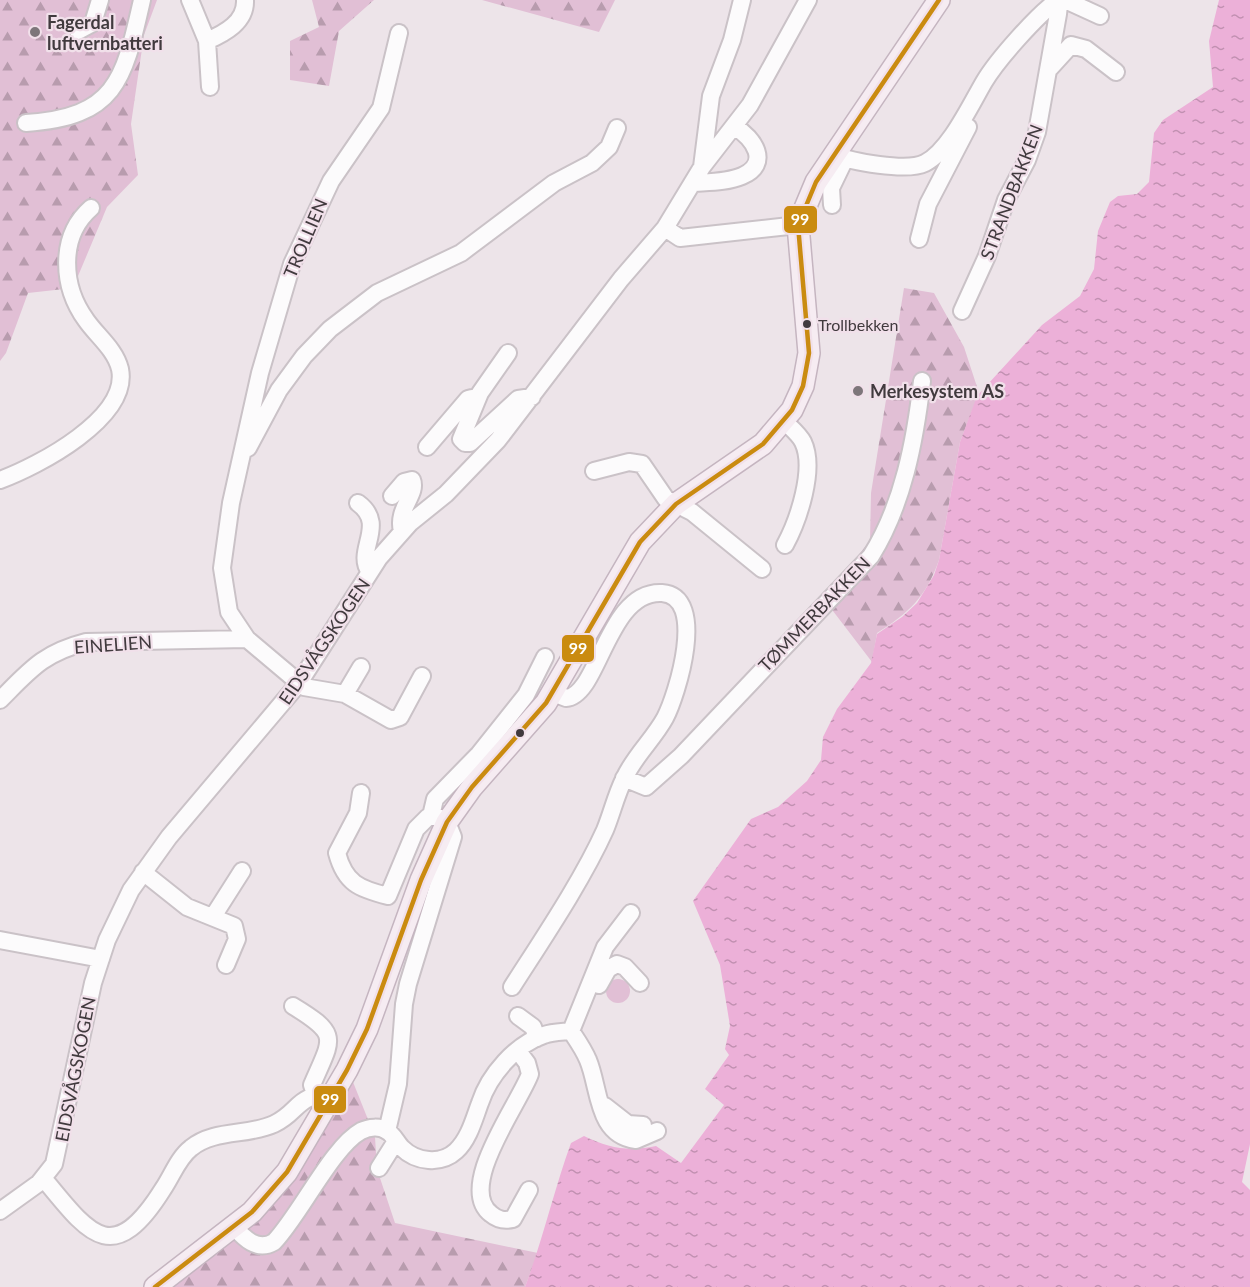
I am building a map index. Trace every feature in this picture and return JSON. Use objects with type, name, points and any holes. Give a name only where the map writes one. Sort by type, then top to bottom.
[{"type":"main road","points":[[155,1287],[252,1212],[275,1188],[324,1095],[367,1029],[421,880],[439,819],[472,787],[553,693],[630,556],[653,527],[676,504],[751,454],[784,421],[803,386],[809,353],[798,225],[816,182],[840,156],[939,0]]},
{"type":"street","points":[[78,31],[93,23],[100,0]]},
{"type":"street","points":[[26,123],[72,116],[105,99],[122,74],[142,0]]},
{"type":"street","points":[[190,0],[207,41],[210,87]]},
{"type":"street","points":[[207,41],[223,34],[237,23],[245,7],[245,0]]},
{"type":"street","points":[[735,127],[748,135],[755,144],[757,156],[753,167],[742,176],[698,175],[711,96],[732,40],[742,0]]},
{"type":"street","name":"EIDSVÅGSKOGEN","points":[[0,1211],[44,1179],[54,1164],[60,1145],[83,1026],[100,959],[131,890],[143,872],[169,837],[299,684],[370,572],[402,531],[446,494],[498,440],[621,279],[665,228],[698,175],[735,127],[771,69],[808,0]]},
{"type":"street","points":[[832,205],[831,188],[840,156],[902,166],[927,162],[949,140],[1003,58],[1059,1],[1100,16]]},
{"type":"street","name":"STRANDBAKKEN","points":[[962,311],[987,255],[1006,200],[1037,132],[1059,1]]},
{"type":"street","name":"TROLLIEN","points":[[299,684],[247,639],[229,612],[222,568],[231,503],[260,373],[295,256],[331,181],[381,108],[399,33]]},
{"type":"street","points":[[1049,69],[1071,45],[1086,50],[1116,72]]},
{"type":"street","points":[[920,239],[928,204],[974,114],[982,87]]},
{"type":"street","name":"TROLLIEN","points":[[242,456],[259,430],[279,390],[304,356],[330,329],[377,293],[461,253],[568,174],[601,156],[617,128]]},
{"type":"street","points":[[0,480],[39,461],[84,432],[101,419],[117,393],[120,370],[116,358],[85,319],[68,277],[67,256],[70,241],[82,216],[90,208]]},
{"type":"street","points":[[665,228],[680,238],[798,225]]},
{"type":"street","points":[[508,353],[477,398],[461,433],[461,439],[465,443],[478,437],[518,399],[532,397]]},
{"type":"street","name":"TØMMERBAKKEN","points":[[624,778],[646,786],[681,756],[871,556],[890,519],[915,441],[922,381]]},
{"type":"street","points":[[427,447],[468,399],[477,398]]},
{"type":"street","points":[[784,421],[801,439],[806,460],[805,488],[799,516],[785,545]]},
{"type":"street","points":[[594,471],[629,462],[642,464],[666,499],[698,516],[762,569]]},
{"type":"street","points":[[392,496],[404,482],[412,480],[414,487],[399,519],[402,531]]},
{"type":"street","points":[[358,503],[368,510],[371,520],[366,565],[370,572]]},
{"type":"street","points":[[512,987],[600,839],[624,778],[664,720],[673,699],[688,629],[686,618],[678,602],[668,594],[657,594],[635,603],[614,627],[581,691],[566,698],[553,693]]},
{"type":"street","name":"EINELIEN","points":[[0,700],[41,659],[62,648],[86,642],[247,639]]},
{"type":"street","points":[[378,1168],[392,1136],[404,1004],[425,920],[450,849],[453,833],[439,819],[435,799],[479,754],[526,695],[545,657]]},
{"type":"street","points":[[345,694],[361,667]]},
{"type":"street","points":[[299,684],[309,689],[331,690],[345,694],[392,720],[400,717],[422,676]]},
{"type":"street","points":[[361,794],[358,813],[337,853],[352,883],[388,896],[416,829],[423,819],[439,819]]},
{"type":"street","points":[[214,915],[242,871]]},
{"type":"street","points":[[143,872],[187,907],[214,915],[231,923],[237,929],[235,946],[225,965]]},
{"type":"street","points":[[571,1031],[605,947],[631,913]]},
{"type":"street","points":[[0,940],[100,959]]},
{"type":"street","points":[[233,1226],[248,1241],[264,1246],[274,1242],[352,1137],[371,1128],[392,1136],[408,1153],[420,1159],[435,1160],[450,1156],[469,1133],[480,1101],[496,1072],[518,1051],[537,1038],[571,1031],[582,1020],[603,976],[612,966],[625,967],[640,983]]},
{"type":"street","points":[[293,1006],[321,1023],[327,1032],[328,1047],[312,1085],[324,1095]]},
{"type":"street","points":[[518,1016],[533,1028],[537,1038]]},
{"type":"street","points":[[571,1031],[588,1059],[597,1100],[604,1116],[622,1136],[636,1140],[650,1128]]},
{"type":"street","points":[[518,1051],[527,1063],[530,1074],[485,1167],[479,1190],[482,1204],[487,1211],[503,1221],[513,1220],[529,1190]]},
{"type":"street","points":[[44,1179],[87,1229],[100,1236],[112,1235],[143,1219],[192,1147],[206,1140],[273,1125],[306,1099],[324,1095]]},
{"type":"green space","points":[[0,0],[157,0],[144,35],[131,124],[138,175],[107,207],[73,288],[28,293],[6,353],[0,361]]},
{"type":"green space","points":[[312,0],[374,0],[339,31],[329,86],[290,80],[290,41],[319,27]]},
{"type":"green space","points":[[482,0],[615,0],[599,32]]},
{"type":"green space","points":[[904,288],[934,293],[964,347],[979,393],[960,442],[939,560],[934,573],[915,603],[877,633],[872,662],[823,598],[870,541],[871,493]]},
{"type":"green space","points":[[618,979],[623,980],[629,986],[629,996],[623,1002],[618,1003],[613,1002],[607,996],[606,991],[607,986],[613,980]]},
{"type":"green space","points":[[353,1082],[375,1137],[377,1169],[395,1223],[538,1253],[525,1287],[173,1287],[260,1217]]},
{"type":"water","points":[[1219,0],[1250,0],[1250,1144],[1242,1182],[1250,1190],[1250,1287],[525,1287],[571,1143],[584,1136],[619,1148],[636,1149],[656,1146],[681,1163],[724,1105],[705,1089],[729,1055],[725,1049],[730,1026],[720,965],[693,901],[751,819],[778,807],[807,781],[821,760],[823,737],[837,709],[871,663],[877,634],[902,617],[917,603],[934,575],[939,560],[960,442],[977,396],[1042,325],[1080,296],[1094,269],[1098,231],[1110,202],[1118,196],[1137,194],[1149,182],[1154,133],[1163,120],[1213,87],[1209,41]]},
{"type":"transit line","name":"99","points":[[155,1287],[252,1212],[287,1172],[347,1070],[367,1029],[421,880],[447,822],[472,787],[546,703],[640,542],[676,504],[763,444],[792,410],[803,386],[809,353],[798,225],[816,182],[939,0]]},
{"type":"place","name":"Fagerdal luftvernbatteri","points":[[35,32]]},
{"type":"place","name":"Trollbekken","points":[[807,324]]},
{"type":"place","name":"Merkesystem AS","points":[[858,391]]}]
